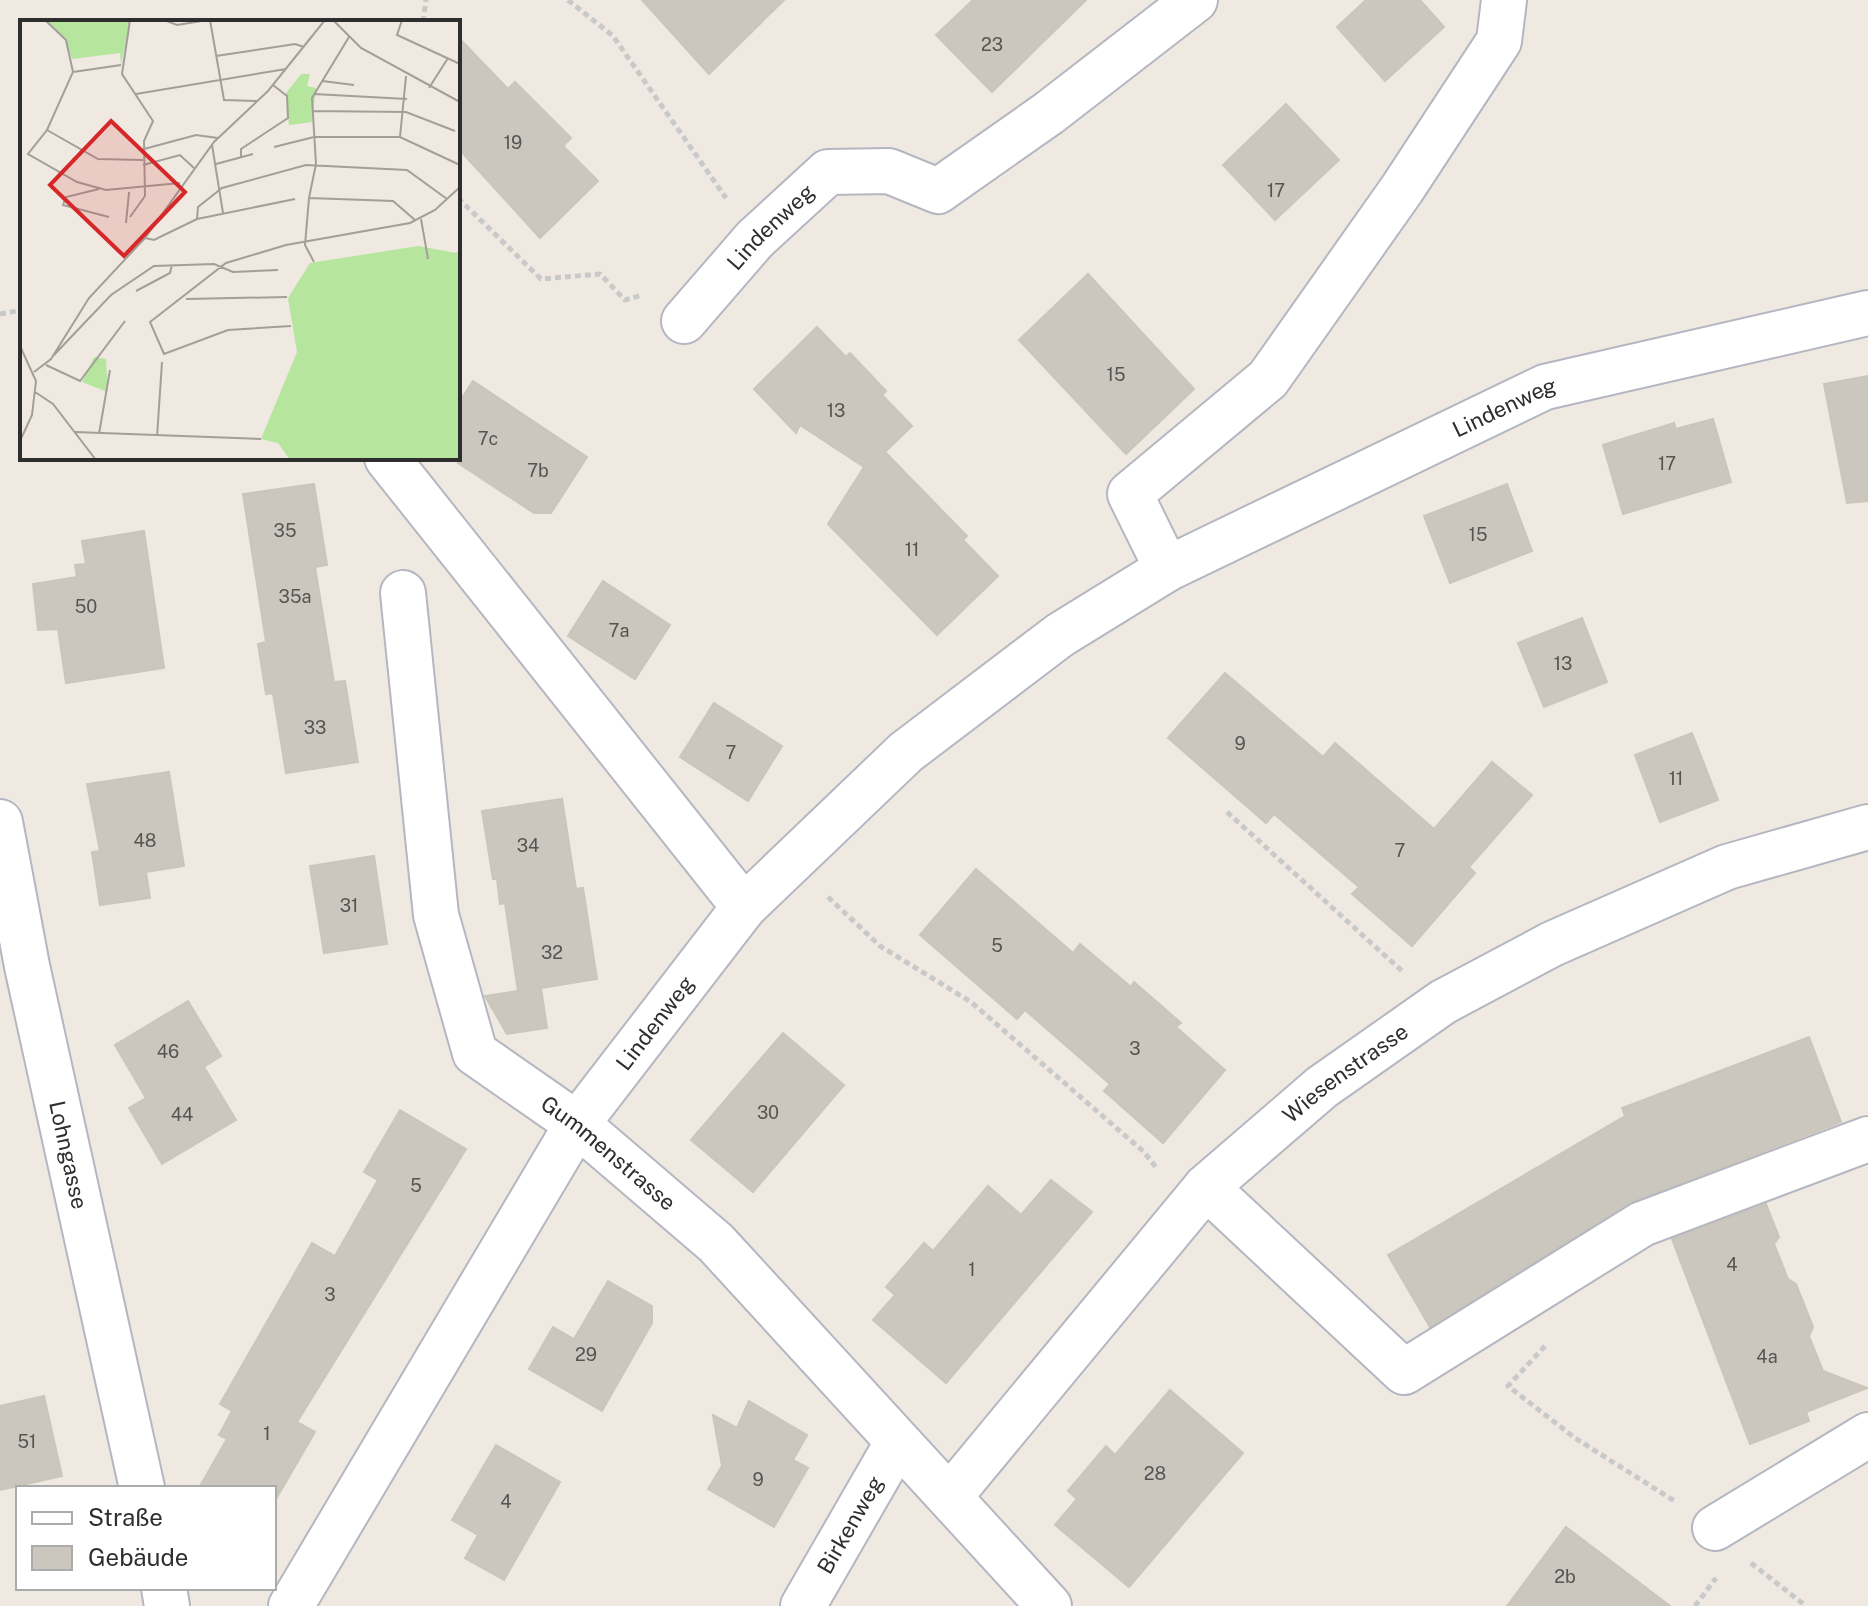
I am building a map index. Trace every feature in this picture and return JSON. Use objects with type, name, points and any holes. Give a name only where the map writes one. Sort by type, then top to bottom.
[{"type":"street","name":"Lindenweg","points":[[684,321],[755,239],[828,172],[889,171],[938,191],[1049,113],[1195,0]]},
{"type":"street","points":[[1167,569],[1130,494],[1268,379],[1402,189],[1499,41],[1504,0]]},
{"type":"street","name":"Lindenweg","points":[[291,1606],[577,1124],[744,907],[906,752],[1060,635],[1167,569],[1545,387],[1868,313]]},
{"type":"street","points":[[389,460],[744,907]]},
{"type":"street","name":"Gummenstrasse","points":[[403,593],[436,915],[475,1053],[577,1124],[716,1243],[897,1443],[951,1495],[1049,1606]]},
{"type":"street","name":"Lohngasse","points":[[0,822],[27,966],[142,1486]]},
{"type":"street","name":"Wiesenstrasse","points":[[951,1495],[1198,1197],[1322,1087],[1435,1007],[1552,944],[1727,867],[1868,827]]},
{"type":"street","points":[[1198,1197],[1261,1242],[1404,1372],[1642,1224],[1868,1139]]},
{"type":"street","points":[[1715,1528],[1868,1435]]},
{"type":"street","name":"Birkenweg","points":[[803,1606],[897,1443]]},
{"type":"path","points":[[423,20],[426,0]]},
{"type":"path","points":[[568,0],[613,36],[755,239]]},
{"type":"path","points":[[460,200],[541,279],[600,274],[625,300],[651,292],[684,321]]},
{"type":"path","points":[[0,314],[20,310]]},
{"type":"path","points":[[1227,812],[1392,960],[1435,1007]]},
{"type":"path","points":[[791,863],[880,946],[982,1012],[1198,1197]]},
{"type":"path","points":[[1549,1341],[1508,1386],[1575,1438],[1715,1528],[1736,1552],[1806,1606]]},
{"type":"building","points":[[642,0],[784,0],[709,74]]},
{"type":"building","points":[[973,0],[1086,0],[992,92],[936,35]]},
{"type":"building","points":[[1366,0],[1420,0],[1444,27],[1385,81],[1337,27]]},
{"type":"building","points":[[460,39],[508,89],[515,82],[571,138],[563,146],[598,181],[540,238],[460,150]]},
{"type":"building","points":[[1286,104],[1339,160],[1275,220],[1223,165]]},
{"type":"building","points":[[1088,274],[1194,389],[1126,454],[1019,340]]},
{"type":"building","points":[[817,327],[846,357],[850,353],[886,391],[882,395],[912,426],[885,452],[967,536],[963,540],[998,576],[937,635],[828,524],[864,467],[800,425],[796,433],[754,389]]},
{"type":"building","points":[[1868,376],[1868,501],[1847,503],[1824,384]]},
{"type":"building","points":[[473,381],[587,457],[551,513],[534,513],[458,463],[460,401]]},
{"type":"building","points":[[1713,419],[1731,482],[1623,514],[1603,445],[1674,423],[1676,429]]},
{"type":"building","points":[[314,484],[327,565],[315,567],[334,682],[345,681],[358,762],[286,773],[273,693],[266,694],[258,644],[266,642],[243,494]]},
{"type":"building","points":[[1507,484],[1532,551],[1450,583],[1424,516]]},
{"type":"building","points":[[144,531],[164,668],[66,683],[58,629],[38,630],[33,584],[77,577],[75,565],[86,564],[82,541]]},
{"type":"building","points":[[603,581],[670,625],[635,679],[568,636]]},
{"type":"building","points":[[1582,618],[1607,682],[1544,707],[1518,643]]},
{"type":"building","points":[[1225,673],[1323,757],[1335,743],[1434,829],[1492,762],[1532,795],[1469,867],[1475,873],[1412,946],[1352,894],[1359,887],[1274,814],[1266,823],[1168,738]]},
{"type":"building","points":[[714,703],[782,746],[748,801],[680,757]]},
{"type":"building","points":[[1692,733],[1718,800],[1660,822],[1635,755]]},
{"type":"building","points":[[169,772],[184,866],[146,872],[150,898],[100,905],[92,852],[100,851],[87,784]]},
{"type":"building","points":[[562,799],[576,889],[583,888],[597,979],[541,988],[547,1028],[507,1034],[485,996],[518,991],[505,903],[500,904],[497,879],[493,879],[482,811]]},
{"type":"building","points":[[374,856],[387,944],[324,953],[310,866]]},
{"type":"building","points":[[976,869],[1073,953],[1080,944],[1131,987],[1134,982],[1181,1023],[1176,1027],[1225,1070],[1163,1143],[1104,1091],[1110,1084],[1025,1010],[1017,1019],[920,935]]},
{"type":"building","points":[[188,1001],[221,1056],[204,1067],[236,1120],[162,1164],[129,1108],[146,1098],[115,1045]]},
{"type":"building","points":[[783,1033],[844,1085],[753,1192],[691,1140]]},
{"type":"building","points":[[1809,1037],[1841,1122],[1629,1203],[1430,1327],[1388,1255],[1625,1116],[1622,1108]]},
{"type":"building","points":[[400,1110],[466,1149],[297,1422],[315,1432],[276,1499],[276,1486],[200,1486],[227,1439],[219,1435],[232,1411],[220,1404],[312,1243],[335,1256],[378,1180],[364,1172]]},
{"type":"building","points":[[1051,1180],[1092,1212],[946,1383],[873,1320],[895,1295],[886,1287],[924,1243],[933,1251],[988,1186],[1021,1215]]},
{"type":"building","points":[[1766,1204],[1779,1237],[1774,1244],[1788,1279],[1796,1284],[1813,1327],[1809,1336],[1823,1371],[1867,1388],[1806,1412],[1809,1421],[1750,1444],[1672,1239]]},
{"type":"building","points":[[608,1281],[652,1306],[652,1323],[602,1411],[529,1369],[553,1327],[574,1339]]},
{"type":"building","points":[[1170,1390],[1243,1453],[1129,1587],[1055,1525],[1077,1499],[1068,1491],[1106,1446],[1115,1455]]},
{"type":"building","points":[[44,1396],[62,1476],[0,1490],[0,1406]]},
{"type":"building","points":[[749,1401],[807,1435],[793,1460],[808,1468],[774,1527],[708,1489],[722,1466],[713,1415],[737,1428]]},
{"type":"building","points":[[496,1445],[560,1482],[504,1580],[465,1558],[478,1535],[452,1520]]},
{"type":"building","points":[[1566,1527],[1611,1561],[1670,1606],[1507,1606]]}]
